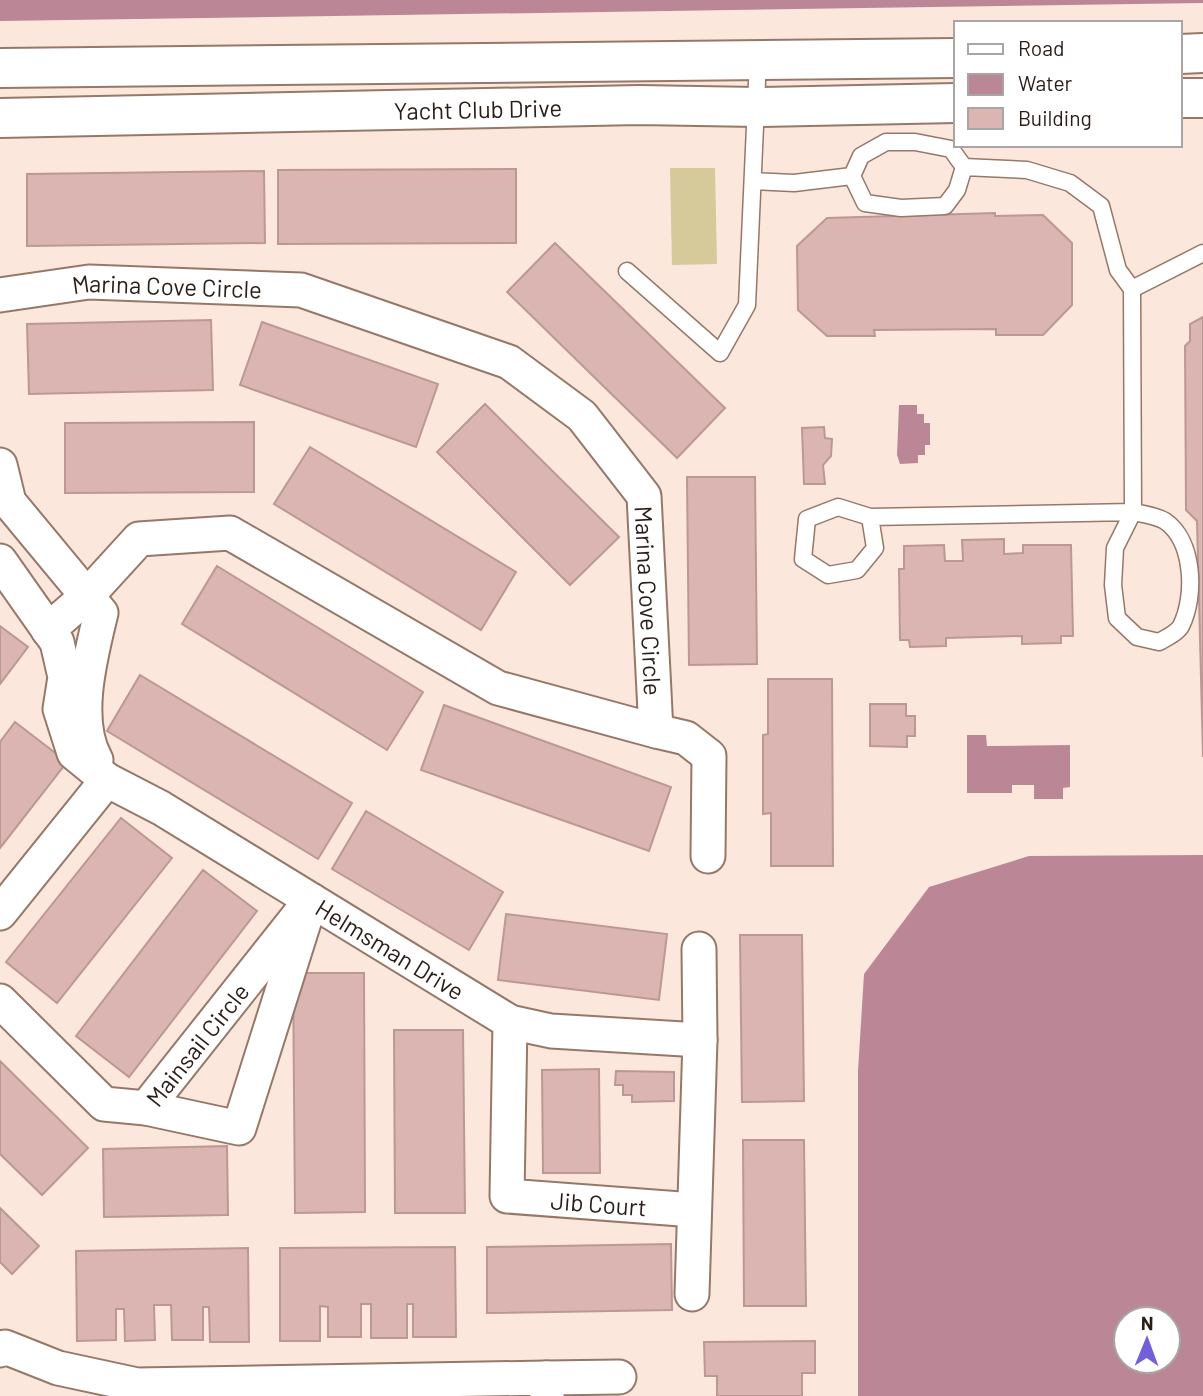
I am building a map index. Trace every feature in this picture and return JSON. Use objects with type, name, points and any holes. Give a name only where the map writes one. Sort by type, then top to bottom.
[{"type":"street","points":[[1182,54],[1203,53]]},
{"type":"street","name":"Yacht Club Drive","points":[[0,68],[954,58]]},
{"type":"street","points":[[1182,98],[1203,98]]},
{"type":"street","name":"Yacht Club Drive","points":[[0,118],[625,105],[757,107],[954,103]]},
{"type":"street","name":"Marina Cove Circle","points":[[0,295],[89,282],[301,290],[509,362],[582,416],[644,496],[656,731],[498,688],[230,533],[139,539],[86,597]]},
{"type":"street","points":[[0,465],[4,506],[101,613],[84,685],[90,750],[107,780],[0,913]]},
{"type":"street","points":[[0,561],[52,636],[86,597]]},
{"type":"street","name":"Helmsman Drive","points":[[52,636],[65,677],[60,709],[74,753],[107,780],[161,808],[510,1022],[551,1031],[700,1040]]},
{"type":"street","points":[[656,731],[686,738],[709,756],[708,856]]},
{"type":"street","points":[[146,1108],[239,1128],[311,900]]},
{"type":"street","name":"Mainsail Circle","points":[[0,1001],[104,1104],[146,1108],[311,900]]},
{"type":"street","points":[[692,1293],[700,1040],[699,949]]},
{"type":"street","name":"Jib Court","points":[[510,1022],[508,1196],[694,1210]]},
{"type":"street","points":[[0,1350],[5,1347],[58,1368],[136,1385],[546,1387],[618,1377]]},
{"type":"lane","points":[[627,271],[720,353],[747,306],[758,59]]},
{"type":"lane","points":[[886,142],[915,142],[951,149],[964,167],[957,190],[945,206],[901,208],[865,203],[852,176],[861,156],[886,142]]},
{"type":"lane","points":[[870,517],[875,548],[858,570],[828,575],[803,559],[807,519],[838,507],[870,517],[1133,512],[1163,520],[1177,533],[1188,550],[1190,596],[1180,629],[1159,642],[1137,637],[1117,618],[1113,585],[1115,548],[1133,512],[1132,289],[1118,270],[1101,206],[1070,183],[1027,170],[964,167]]},
{"type":"lane","points":[[754,181],[794,183],[852,176]]},
{"type":"lane","points":[[1132,289],[1203,253]]},
{"type":"shaded area","points":[[670,168],[715,168],[717,264],[672,265]]},
{"type":"water","points":[[0,0],[1203,0],[1203,3],[0,21]]},
{"type":"water","points":[[899,405],[917,405],[917,414],[924,414],[924,423],[930,423],[930,445],[925,445],[925,455],[918,455],[918,463],[900,464],[897,455]]},
{"type":"water","points":[[967,735],[986,735],[987,746],[1070,745],[1070,787],[1063,788],[1063,799],[1034,799],[1034,785],[1012,785],[1012,793],[967,793]]},
{"type":"water","points":[[1203,855],[1203,1396],[858,1396],[858,1071],[864,974],[929,887],[1029,856]]},
{"type":"building","points":[[516,169],[516,243],[278,244],[278,170]]},
{"type":"building","points":[[264,171],[265,243],[27,246],[27,174]]},
{"type":"building","points":[[995,213],[995,216],[1043,215],[1072,243],[1072,305],[1043,335],[996,335],[996,329],[874,330],[875,336],[827,336],[798,310],[797,246],[827,218]]},
{"type":"building","points":[[555,243],[725,408],[677,458],[507,292]]},
{"type":"building","points":[[1203,317],[1203,757],[1197,521],[1186,510],[1185,346],[1190,341],[1190,324]]},
{"type":"building","points":[[211,320],[213,390],[29,394],[27,324]]},
{"type":"building","points":[[262,322],[438,384],[416,447],[240,385]]},
{"type":"building","points":[[485,404],[619,537],[570,585],[437,452]]},
{"type":"building","points":[[254,422],[254,492],[65,493],[65,423]]},
{"type":"building","points":[[824,427],[825,438],[832,439],[831,456],[823,465],[825,484],[804,484],[802,428]]},
{"type":"building","points":[[310,447],[516,572],[481,630],[274,504]]},
{"type":"building","points":[[687,477],[755,477],[757,664],[689,665]]},
{"type":"building","points":[[1004,539],[1004,554],[1023,553],[1023,545],[1071,545],[1073,636],[1061,636],[1061,643],[1022,644],[1022,636],[946,638],[946,646],[910,647],[909,640],[900,640],[899,569],[904,569],[904,546],[944,545],[945,561],[963,561],[962,540]]},
{"type":"building","points":[[217,566],[423,692],[387,750],[182,624]]},
{"type":"building","points":[[0,626],[28,647],[0,684]]},
{"type":"building","points":[[140,675],[352,803],[318,859],[107,731]]},
{"type":"building","points":[[768,679],[832,679],[833,866],[771,866],[771,813],[763,814],[763,735],[768,734]]},
{"type":"building","points":[[870,704],[906,704],[906,716],[915,716],[915,736],[907,736],[907,747],[870,746]]},
{"type":"building","points":[[444,705],[671,787],[649,851],[421,770]]},
{"type":"building","points":[[15,722],[67,762],[0,848],[0,742]]},
{"type":"building","points":[[366,811],[503,892],[469,950],[332,869]]},
{"type":"building","points":[[121,818],[172,858],[57,1003],[6,962]]},
{"type":"building","points":[[203,870],[257,911],[129,1077],[76,1036]]},
{"type":"building","points":[[506,914],[667,934],[659,1000],[498,980]]},
{"type":"building","points":[[740,935],[802,935],[804,1101],[742,1102]]},
{"type":"building","points":[[293,973],[364,973],[365,1212],[295,1213]]},
{"type":"building","points":[[394,1030],[463,1030],[465,1213],[395,1213]]},
{"type":"building","points":[[0,1061],[88,1148],[42,1195],[0,1154]]},
{"type":"building","points":[[599,1069],[600,1173],[543,1173],[542,1070]]},
{"type":"building","points":[[616,1071],[674,1072],[674,1101],[632,1102],[632,1095],[623,1095],[623,1085],[615,1085]]},
{"type":"building","points":[[743,1140],[804,1140],[806,1306],[744,1306]]},
{"type":"building","points":[[227,1146],[228,1215],[104,1217],[103,1149]]},
{"type":"building","points":[[0,1208],[39,1246],[12,1274],[0,1262]]},
{"type":"building","points":[[671,1244],[672,1310],[487,1313],[487,1247]]},
{"type":"building","points":[[455,1247],[456,1337],[413,1337],[413,1304],[407,1304],[407,1338],[371,1338],[371,1304],[361,1304],[361,1337],[328,1337],[328,1307],[320,1306],[320,1341],[280,1341],[280,1248]]},
{"type":"building","points":[[248,1248],[249,1342],[210,1342],[209,1307],[203,1307],[203,1340],[172,1340],[171,1305],[154,1305],[155,1340],[125,1341],[124,1309],[116,1309],[116,1340],[77,1341],[76,1251]]},
{"type":"building","points":[[815,1341],[815,1373],[802,1373],[802,1396],[717,1396],[717,1376],[705,1376],[704,1342]]}]
